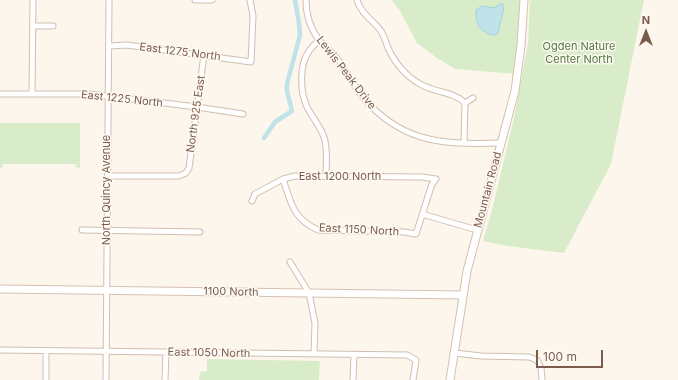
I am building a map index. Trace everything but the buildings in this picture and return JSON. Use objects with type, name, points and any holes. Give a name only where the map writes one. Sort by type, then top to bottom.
[{"type":"street","points":[[32,94],[33,0]]},
{"type":"street","name":"North Quincy Avenue","points":[[106,380],[108,176],[107,96],[109,0]]},
{"type":"street","points":[[195,0],[212,0]]},
{"type":"street","name":"East 1275 North","points":[[109,46],[127,45],[251,62],[254,16],[250,0]]},
{"type":"street","name":"Lewis Peak Drive","points":[[306,0],[309,21],[319,40],[335,56],[364,98],[375,110],[392,124],[412,135],[445,142],[501,143]]},
{"type":"street","points":[[357,0],[360,9],[382,33],[392,55],[405,72],[421,84],[459,97],[465,103],[464,142]]},
{"type":"street","name":"Mountain Road","points":[[450,380],[467,271],[510,110],[518,70],[524,0]]},
{"type":"street","points":[[33,26],[53,26]]},
{"type":"street","points":[[319,40],[308,52],[301,75],[301,84],[303,96],[307,106],[324,136],[326,144],[326,177]]},
{"type":"street","name":"North 925 East","points":[[108,176],[178,176],[186,174],[189,168],[204,55]]},
{"type":"street","name":"East 1225 North","points":[[0,94],[89,94],[243,114]]},
{"type":"street","points":[[465,103],[473,98]]},
{"type":"street","name":"East 1200 North","points":[[252,201],[255,194],[283,179],[295,176],[422,177],[436,179],[432,184],[422,214]]},
{"type":"street","name":"East 1150 North","points":[[283,179],[295,213],[310,226],[318,230],[404,232],[416,234],[422,214]]},
{"type":"street","points":[[422,214],[477,230]]},
{"type":"street","points":[[82,230],[200,232]]},
{"type":"street","points":[[290,262],[309,293],[315,323],[314,354]]},
{"type":"street","name":"1100 North","points":[[0,289],[463,295]]},
{"type":"street","name":"East 1050 North","points":[[0,350],[407,356],[416,360],[413,380]]},
{"type":"street","points":[[46,351],[46,380]]},
{"type":"street","points":[[165,380],[166,352]]},
{"type":"street","points":[[455,353],[481,356],[529,357],[536,360],[541,368],[542,380]]},
{"type":"street","points":[[353,380],[354,355]]},
{"type":"green space","points":[[392,0],[522,0],[516,74],[455,69],[417,43],[400,11]],"holes":[[[504,5],[499,30],[484,33],[476,22],[478,8],[485,6],[489,9]]]},
{"type":"green space","name":"Ogden Nature Center North","points":[[530,0],[644,0],[611,164],[564,253],[508,246],[483,241],[514,118],[528,43]]},
{"type":"green space","points":[[0,123],[80,123],[80,168],[75,167],[76,164],[3,164],[3,167],[0,168]]},
{"type":"green space","points":[[207,359],[320,361],[319,380],[199,380],[200,372],[207,371]]},
{"type":"water","points":[[501,4],[504,5],[498,33],[495,35],[486,33],[482,30],[476,20],[476,10],[482,6],[494,8]]},
{"type":"waterway","points":[[264,138],[275,122],[292,111],[287,91],[287,84],[300,35],[295,0]]}]
